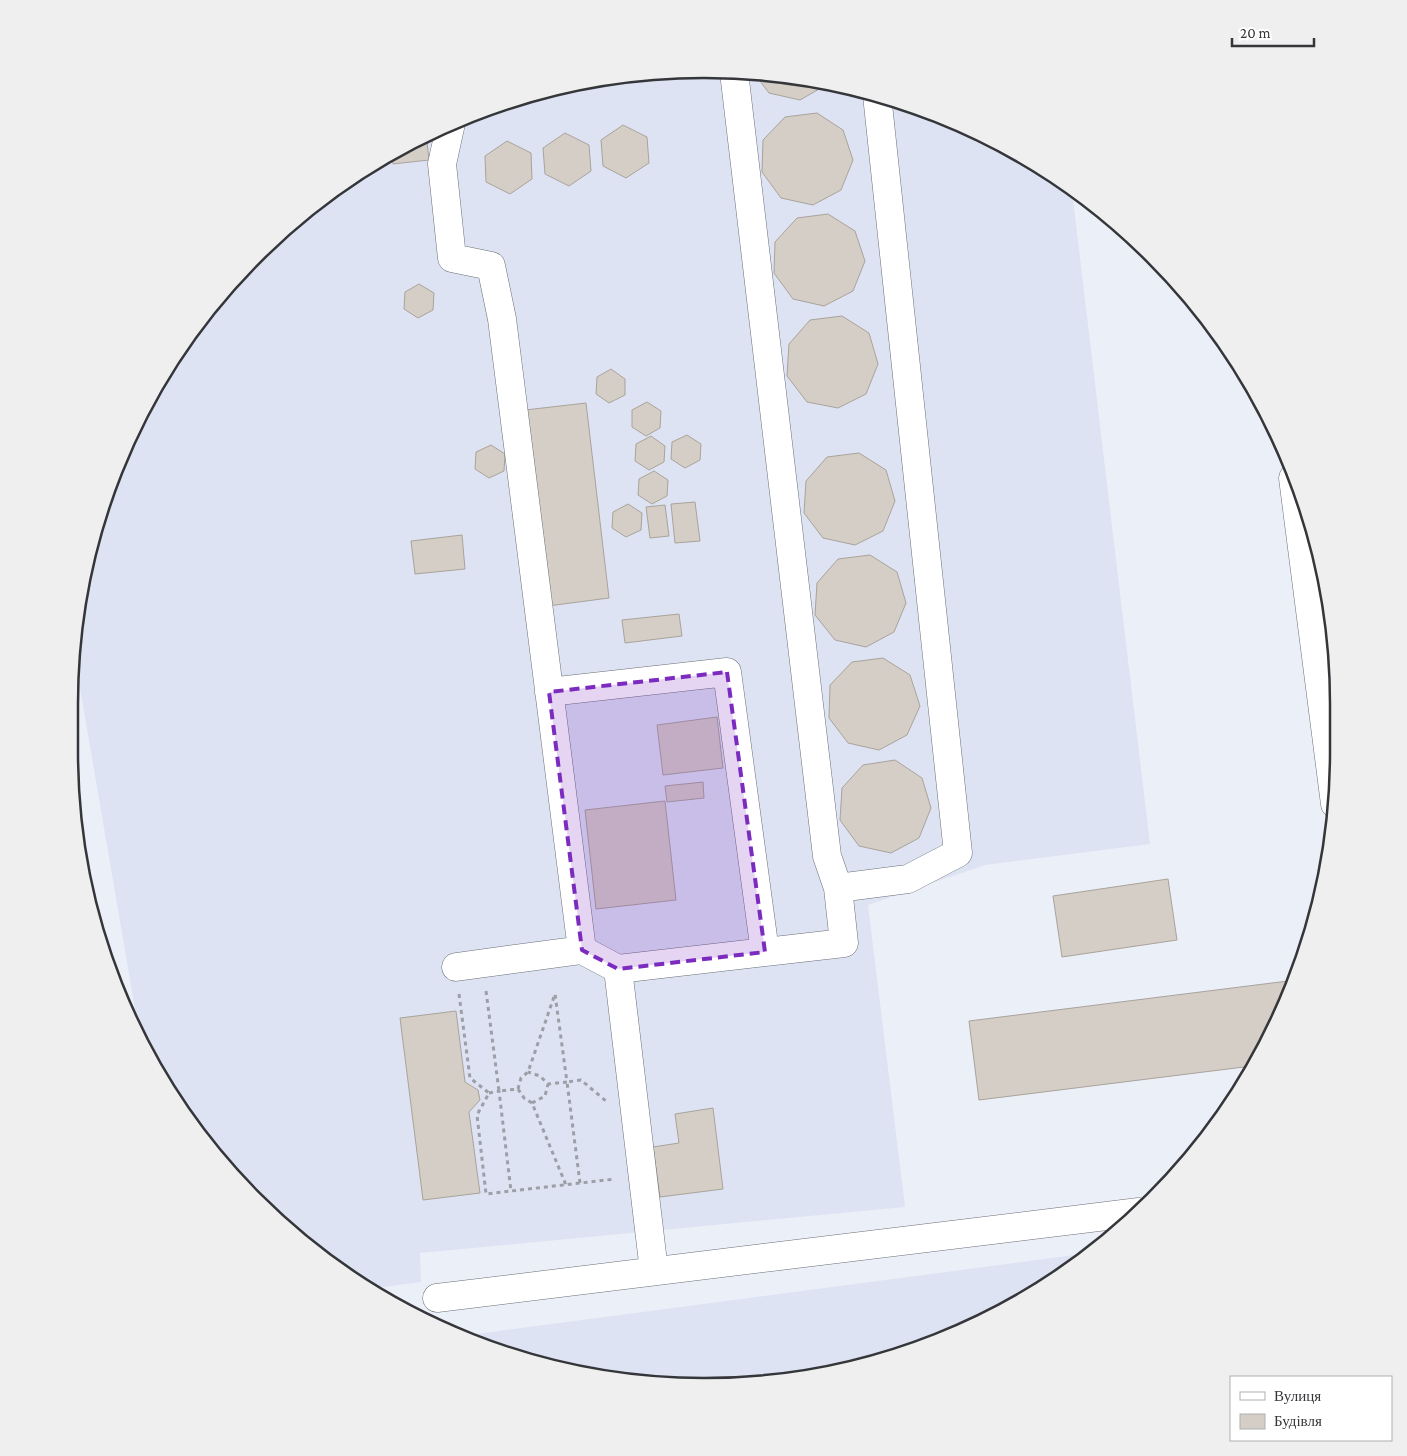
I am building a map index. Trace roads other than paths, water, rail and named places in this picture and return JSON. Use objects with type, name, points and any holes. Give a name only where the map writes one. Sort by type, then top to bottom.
[{"type":"street","points":[[456,967],[582,950],[618,969],[844,943],[838,888],[827,856],[735,79]]},
{"type":"street","points":[[838,888],[908,879],[958,853],[879,103]]},
{"type":"street","points":[[450,131],[442,164],[452,258],[492,266],[503,329],[582,950]]},
{"type":"street","points":[[1298,508],[1330,761]]},
{"type":"street","points":[[549,692],[727,672],[765,952]]},
{"type":"street","points":[[618,969],[654,1271]]},
{"type":"street","points":[[437,1298],[1126,1214]]}]
